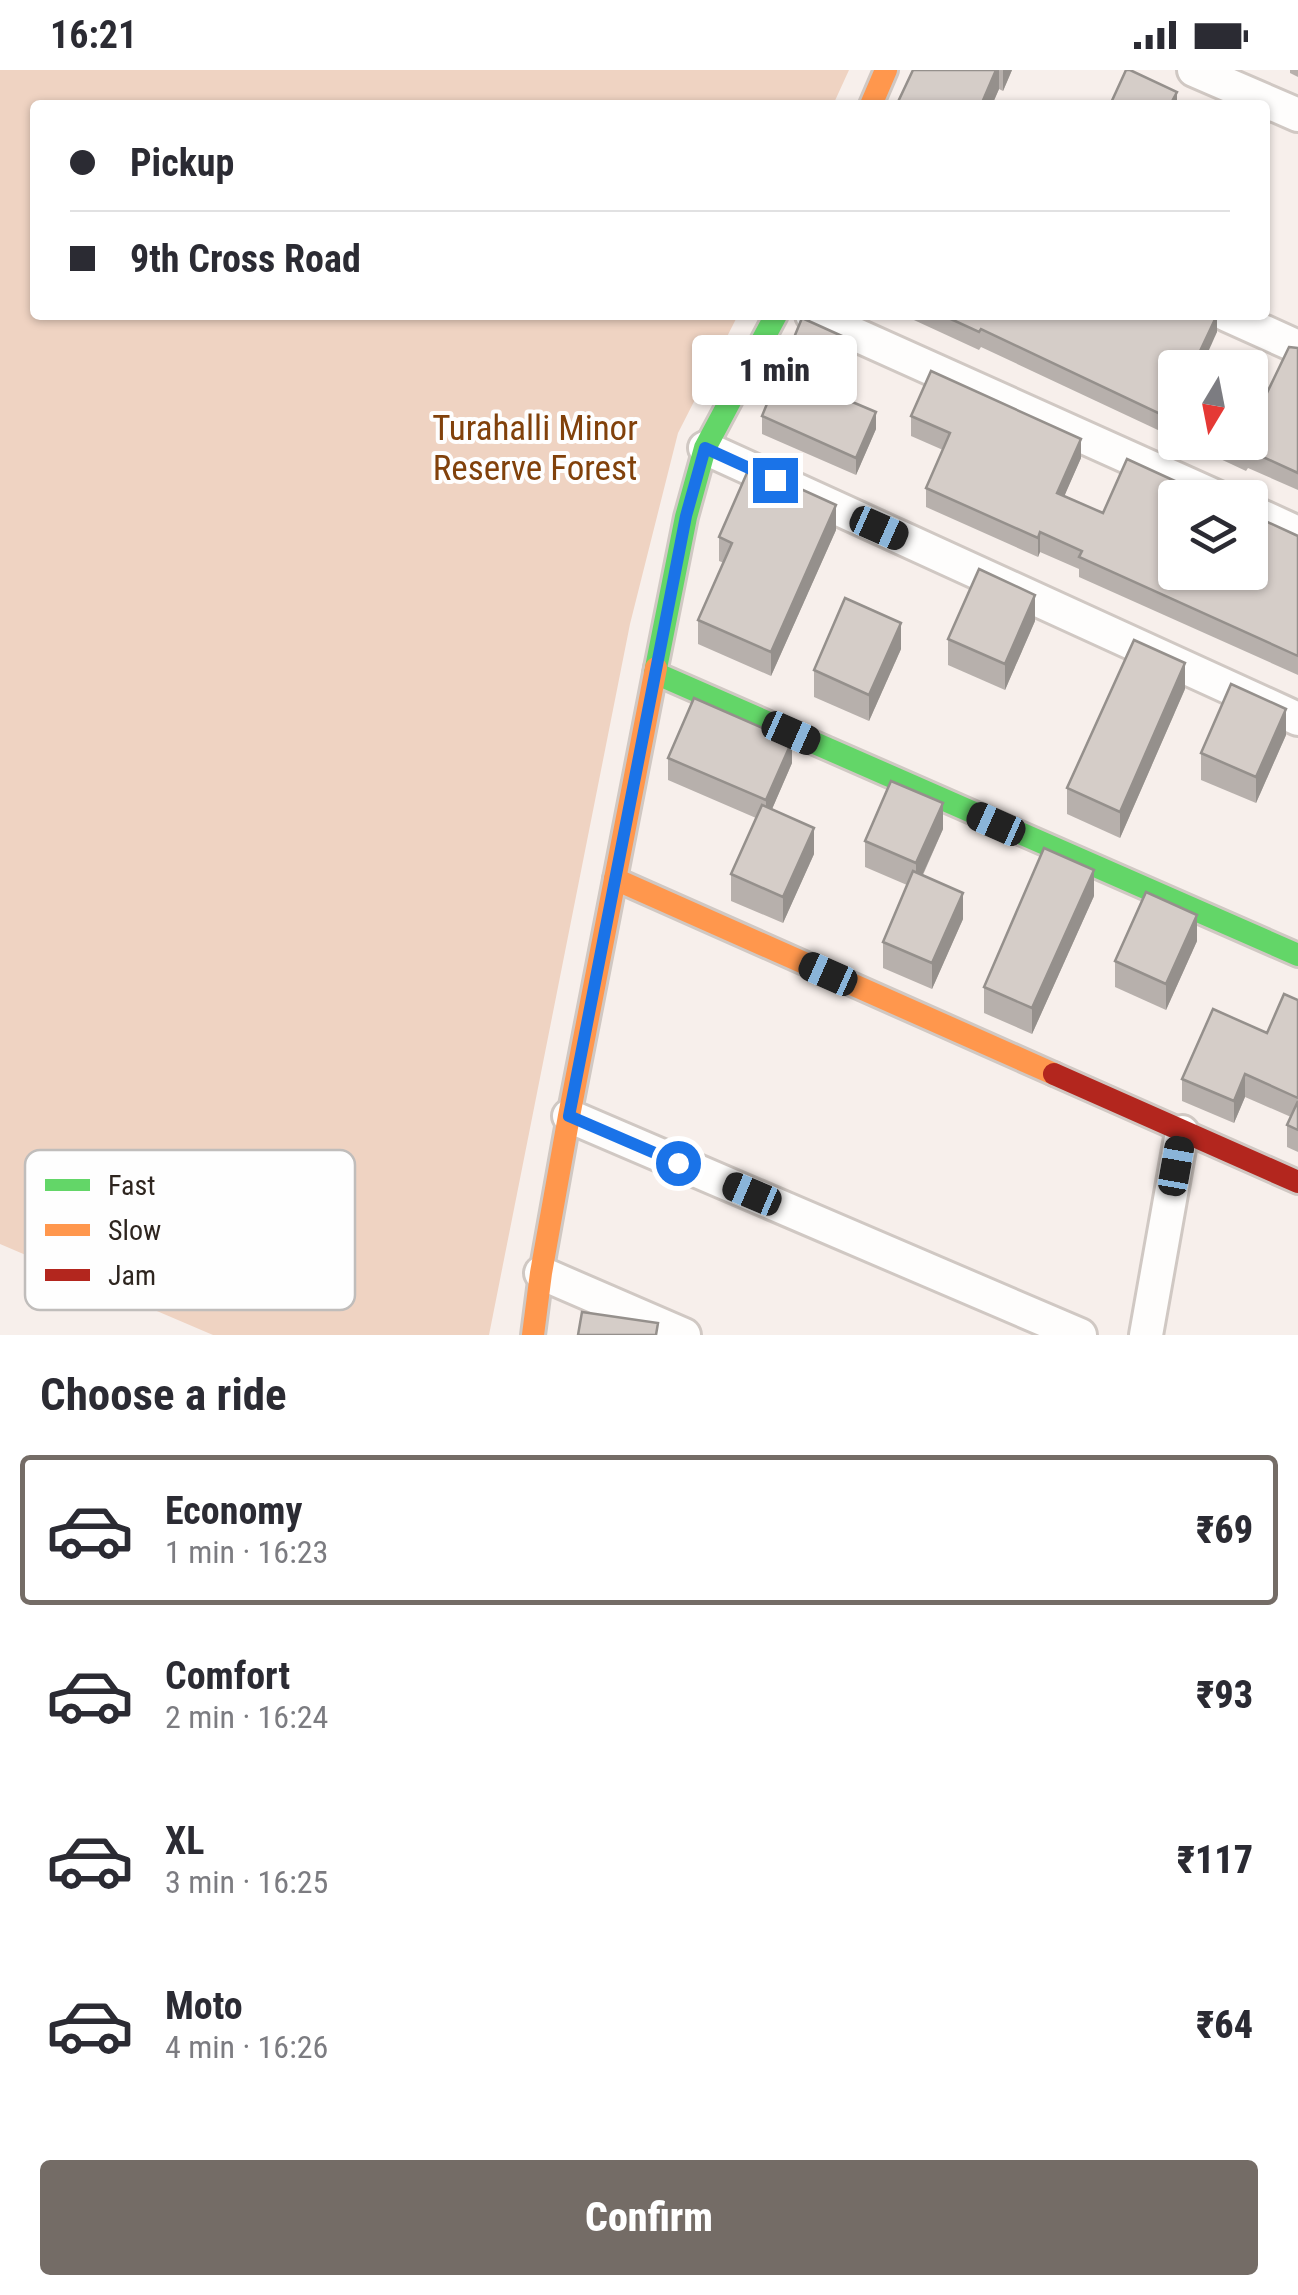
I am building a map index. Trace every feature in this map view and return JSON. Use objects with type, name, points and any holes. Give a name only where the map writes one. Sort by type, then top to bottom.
[{"type":"street","points":[[872,100],[886,70]]},
{"type":"street","points":[[1194,70],[1263,100]]},
{"type":"street","points":[[1270,103],[1298,115]]},
{"type":"street","points":[[533,1335],[569,1116],[686,516],[705,448],[773,320]]},
{"type":"street","points":[[823,320],[1180,480]]},
{"type":"street","points":[[1238,320],[1298,347]]},
{"type":"street","points":[[705,448],[1298,718]]},
{"type":"street","points":[[1268,519],[1298,533]]},
{"type":"street","points":[[655,673],[1298,954]]},
{"type":"street","points":[[614,879],[1298,1182]]},
{"type":"street","points":[[569,1116],[1080,1335]]},
{"type":"street","points":[[1146,1335],[1182,1132]]},
{"type":"street","points":[[540,1274],[684,1335]]},
{"type":"green space","name":"Turahalli Minor Reserve Forest","points":[[0,70],[849,70],[835,100],[30,100],[30,320],[735,320],[678,433],[630,624],[489,1335],[213,1335],[154,1310],[355,1310],[355,1150],[25,1150],[25,1255],[0,1244]]},
{"type":"building","points":[[913,70],[996,70],[983,100],[899,100]]},
{"type":"building","points":[[1126,70],[1177,92],[1173,100],[1112,100]]},
{"type":"building","points":[[801,320],[853,341],[831,393],[876,412],[856,458],[762,416]]},
{"type":"building","points":[[953,320],[1215,320],[1201,350],[1158,350],[1158,413],[981,329],[979,332]]},
{"type":"building","points":[[1289,347],[1298,348],[1298,473],[1268,459],[1268,391]]},
{"type":"building","points":[[931,371],[1081,439],[1057,493],[1103,513],[1127,459],[1173,480],[1158,480],[1158,590],[1268,590],[1268,522],[1298,536],[1298,656],[1079,557],[1082,551],[1040,532],[1038,538],[926,488],[950,433],[911,416]]},
{"type":"building","points":[[750,466],[836,505],[771,652],[698,620],[732,543],[719,537]]},
{"type":"building","points":[[979,569],[1035,595],[1005,664],[948,639]]},
{"type":"building","points":[[845,598],[901,623],[869,695],[814,670]]},
{"type":"building","points":[[1134,640],[1185,663],[1120,812],[1067,788]]},
{"type":"building","points":[[1231,684],[1286,709],[1256,777],[1201,753]]},
{"type":"building","points":[[694,698],[792,741],[766,800],[668,758]]},
{"type":"building","points":[[891,781],[943,803],[916,863],[865,841]]},
{"type":"building","points":[[762,805],[814,828],[783,897],[731,874]]},
{"type":"building","points":[[1044,848],[1094,870],[1032,1008],[984,987]]},
{"type":"building","points":[[913,871],[963,893],[932,963],[883,942]]},
{"type":"building","points":[[1146,892],[1197,915],[1166,984],[1115,961]]},
{"type":"building","points":[[1284,994],[1298,1000],[1298,1098],[1245,1074],[1234,1101],[1182,1079],[1213,1009],[1267,1033]]},
{"type":"building","points":[[1298,1101],[1298,1130],[1287,1125]]},
{"type":"building","points":[[582,1312],[658,1323],[656,1335],[578,1335]]},
{"type":"traffic: fast","points":[[656,668],[686,517],[705,448],[773,320]]},
{"type":"traffic: fast","points":[[655,673],[1298,955]]},
{"type":"traffic: slow","points":[[873,100],[886,70]]},
{"type":"traffic: slow","points":[[533,1335],[569,1116],[656,668]]},
{"type":"traffic: slow","points":[[615,879],[1054,1074]]},
{"type":"traffic: jam","points":[[1054,1074],[1298,1182]]},
{"type":"route","points":[[678,1163],[569,1116],[686,516],[705,448],[775,480]]}]
